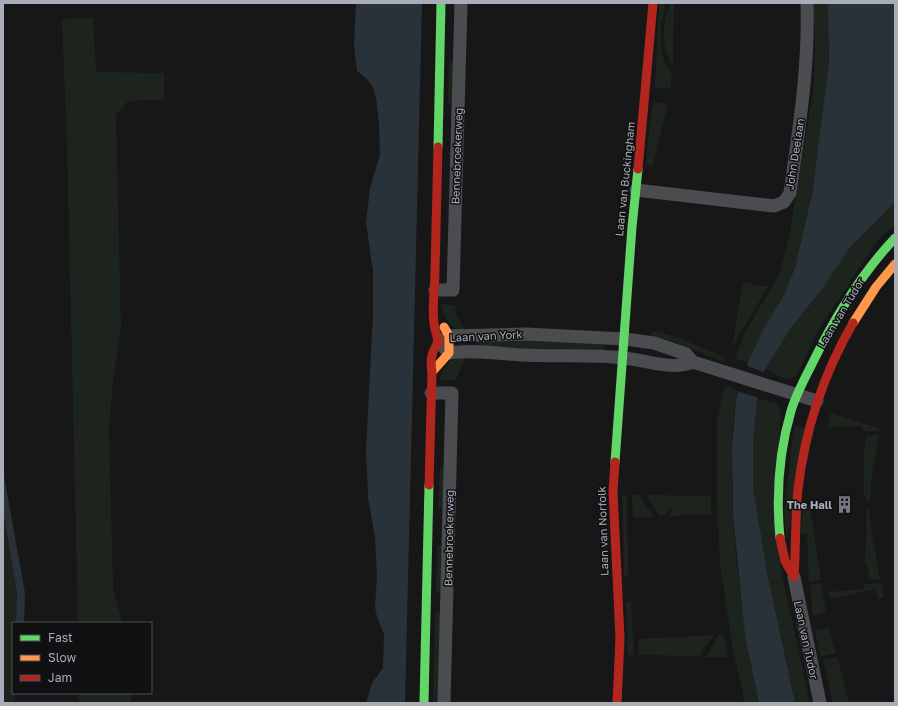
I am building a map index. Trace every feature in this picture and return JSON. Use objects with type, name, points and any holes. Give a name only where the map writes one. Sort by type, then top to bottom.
[{"type":"street","name":"Bennebroekerweg","points":[[424,703],[432,372],[429,360],[432,350],[444,339],[434,307],[441,3]]},
{"type":"street","name":"Bennebroekerweg","points":[[435,290],[453,290],[461,3]]},
{"type":"street","name":"Laan van Buckingham","points":[[624,358],[636,190],[653,3]]},
{"type":"street","name":"John Deelaan","points":[[636,190],[774,206],[784,202],[790,193],[804,92],[808,42],[807,3]]},
{"type":"street","name":"Laan van Tudor","points":[[794,577],[784,559],[779,526],[779,493],[781,465],[788,421],[796,394],[822,341],[847,300],[871,265],[895,238]]},
{"type":"street","name":"Laan van Tudor","points":[[820,703],[794,577],[800,477],[817,401],[824,380],[843,340],[863,306],[895,264]]},
{"type":"street","name":"Laan van York","points":[[693,362],[686,365],[649,363],[624,358],[523,355],[461,351],[449,353],[444,339],[526,334],[625,339],[654,343],[686,354],[693,362],[730,372],[773,388],[796,394]]},
{"type":"street","points":[[432,372],[449,353]]},
{"type":"street","name":"Laan van Norfolk","points":[[617,703],[620,638],[613,491],[624,358]]},
{"type":"street","name":"Bennebroekerweg","points":[[431,393],[452,393],[444,703]]},
{"type":"street","points":[[796,394],[817,401]]},
{"type":"shaded area","points":[[356,3],[422,3],[405,703],[366,703],[372,683],[383,668],[384,634],[377,617],[375,607],[377,575],[375,538],[368,497],[366,449],[373,316],[373,271],[366,223],[370,188],[380,155],[379,123],[376,97],[373,88],[367,79],[357,71],[354,44]]},
{"type":"shaded area","points":[[659,3],[666,3],[661,24],[661,48],[664,61],[672,75],[670,89],[655,87]]},
{"type":"shaded area","points":[[670,3],[674,3],[673,67],[664,43],[665,20]]},
{"type":"shaded area","points":[[813,3],[828,3],[829,62],[812,193],[795,268],[784,295],[748,362],[735,359],[744,334],[779,275],[789,238],[814,86],[815,39]]},
{"type":"shaded area","points":[[828,3],[895,3],[895,202],[850,247],[822,289],[791,328],[765,369],[757,399],[753,444],[753,487],[768,577],[795,703],[759,703],[745,635],[733,515],[732,448],[736,401],[748,362],[763,330],[784,295],[795,268],[812,194],[829,62]]},
{"type":"shaded area","points":[[93,18],[96,72],[164,73],[164,100],[128,101],[116,115],[121,329],[113,380],[109,429],[113,586],[122,622],[78,622],[67,147],[62,19]]},
{"type":"shaded area","points":[[453,61],[453,103],[448,103],[449,62]]},
{"type":"shaded area","points":[[653,103],[664,103],[667,107],[653,165],[645,166]]},
{"type":"shaded area","points":[[895,202],[895,225],[877,241],[817,332],[797,375],[788,380],[765,369],[791,328],[822,289],[850,247]]},
{"type":"shaded area","points":[[743,282],[768,287],[732,347]]},
{"type":"shaded area","points":[[441,304],[455,305],[457,316],[465,331],[455,328],[448,322]]},
{"type":"shaded area","points":[[655,331],[679,338],[724,357],[724,362],[671,341],[651,337],[652,333]]},
{"type":"shaded area","points":[[479,340],[602,342],[605,349],[600,352],[520,350],[479,346]]},
{"type":"shaded area","points":[[460,357],[466,357],[456,380],[440,380],[447,366],[452,361]]},
{"type":"shaded area","points":[[725,386],[739,391],[733,425],[733,510],[740,593],[759,703],[745,703],[732,644],[720,564],[717,501],[717,418]]},
{"type":"shaded area","points":[[757,399],[777,403],[781,413],[774,516],[782,575],[810,703],[795,703],[768,577],[753,487],[753,444]]},
{"type":"shaded area","points":[[831,413],[881,429],[880,431],[864,431],[861,426],[827,427]]},
{"type":"shaded area","points":[[794,425],[805,428],[787,542],[784,512]]},
{"type":"shaded area","points":[[879,434],[872,473],[870,502],[867,502],[864,495],[864,451],[867,436]]},
{"type":"shaded area","points":[[440,467],[444,467],[444,508],[438,508]]},
{"type":"shaded area","points":[[3,470],[25,593],[24,622],[16,622],[17,592],[3,511]]},
{"type":"shaded area","points":[[624,494],[627,496],[628,572],[626,578],[624,576],[622,495]]},
{"type":"shaded area","points":[[632,495],[639,495],[654,517],[633,517]]},
{"type":"shaded area","points":[[646,495],[711,496],[711,514],[669,516],[673,507],[664,515],[659,515]]},
{"type":"shaded area","points":[[803,505],[810,506],[821,580],[809,582],[807,534],[801,533]]},
{"type":"shaded area","points":[[869,508],[880,580],[869,579],[868,566],[865,565],[867,509]]},
{"type":"shaded area","points":[[3,511],[17,592],[16,622],[12,622],[12,694],[15,694],[15,703],[3,703]]},
{"type":"shaded area","points":[[437,546],[443,546],[442,592],[436,591]]},
{"type":"shaded area","points":[[821,583],[826,612],[813,616],[810,585]]},
{"type":"shaded area","points":[[881,583],[884,597],[878,600],[875,589],[831,599],[829,592],[863,589],[864,584]]},
{"type":"shaded area","points":[[626,602],[631,602],[634,655],[628,655]]},
{"type":"shaded area","points":[[435,613],[441,613],[439,703],[433,703]]},
{"type":"shaded area","points":[[829,628],[836,653],[821,657],[815,631]]},
{"type":"shaded area","points":[[715,635],[702,650],[700,656],[639,655],[638,639]]},
{"type":"shaded area","points":[[719,635],[724,635],[728,657],[706,657]]},
{"type":"shaded area","points":[[837,657],[849,703],[833,703],[823,660]]},
{"type":"shaded area","points":[[78,694],[131,694],[131,703],[78,703]]},
{"type":"pier","points":[[745,365],[766,373],[759,398],[737,391]]},
{"type":"traffic: fast","points":[[438,147],[441,3]]},
{"type":"traffic: fast","points":[[615,462],[632,227],[638,169]]},
{"type":"traffic: fast","points":[[780,538],[778,506],[781,458],[787,427],[795,398],[821,345],[839,313],[859,282],[895,238]]},
{"type":"traffic: fast","points":[[424,703],[429,485]]},
{"type":"traffic: slow","points":[[853,323],[876,287],[895,264]]},
{"type":"traffic: slow","points":[[432,372],[449,353],[449,336],[444,327]]},
{"type":"traffic: jam","points":[[638,169],[653,3]]},
{"type":"traffic: jam","points":[[429,485],[431,360],[434,349],[439,342],[433,315],[438,147]]},
{"type":"traffic: jam","points":[[780,538],[785,561],[794,577],[797,500],[805,445],[817,403],[825,382],[833,362],[853,323]]},
{"type":"traffic: jam","points":[[615,462],[613,491],[620,638],[617,703]]},
{"type":"place","name":"The Hall","points":[[845,505]]}]
